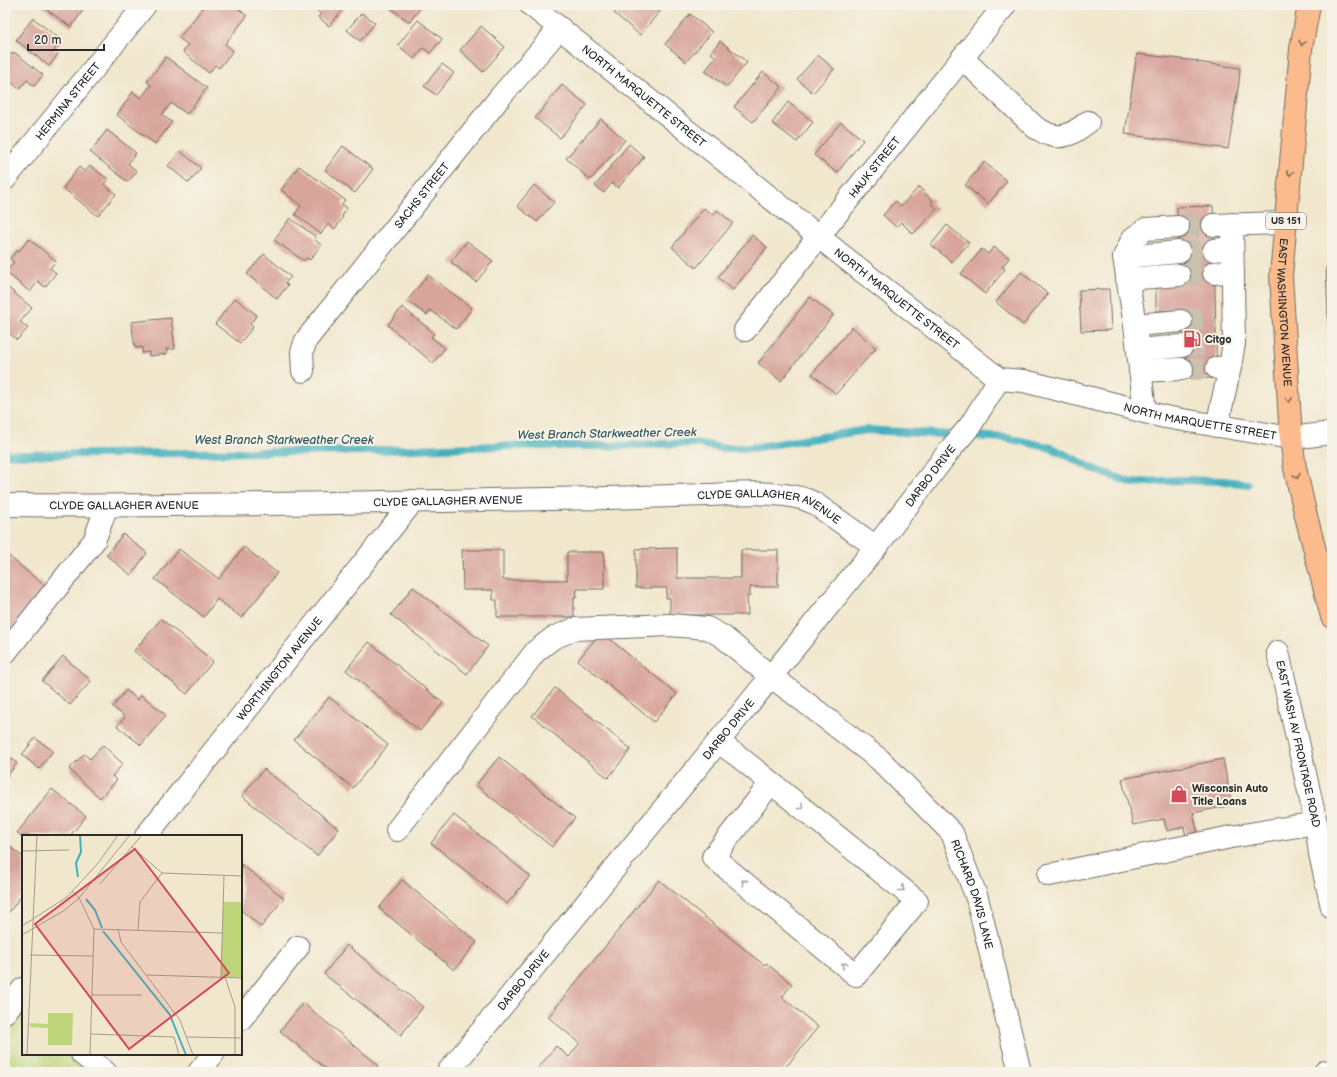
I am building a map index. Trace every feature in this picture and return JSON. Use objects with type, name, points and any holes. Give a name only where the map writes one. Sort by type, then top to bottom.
[{"type":"main road","name":"EAST WASHINGTON AVENUE","points":[[1309,5],[1301,49],[1281,276],[1291,438],[1295,468],[1332,617]]},
{"type":"street","name":"HERMINA STREET","points":[[5,179],[145,5]]},
{"type":"street","name":"NORTH MARQUETTE STREET","points":[[531,5],[839,253],[999,379],[1024,381],[1165,417],[1217,426],[1291,438],[1332,433]]},
{"type":"street","name":"HAUK STREET","points":[[745,330],[1006,5]]},
{"type":"street","name":"SACHS STREET","points":[[303,371],[302,352],[306,340],[501,96],[560,28]]},
{"type":"street","points":[[962,58],[1036,128],[1051,136],[1064,136],[1076,132],[1088,122]]},
{"type":"street","points":[[1217,426],[1224,368],[1225,343],[1223,225],[1286,223]]},
{"type":"street","points":[[1145,412],[1135,325],[1124,257],[1133,238],[1146,229],[1178,227]]},
{"type":"street","points":[[1124,257],[1179,252]]},
{"type":"street","points":[[1127,279],[1179,275]]},
{"type":"street","points":[[1135,325],[1181,321]]},
{"type":"street","points":[[1139,361],[1182,346]]},
{"type":"street","points":[[1139,361],[1182,369]]},
{"type":"street","name":"DARBO DRIVE","points":[[448,1072],[876,546],[970,426],[999,379]]},
{"type":"street","name":"CLYDE GALLAGHER AVENUE","points":[[5,505],[107,506],[744,494],[774,495],[801,498],[814,503],[876,546]]},
{"type":"street","name":"WORTHINGTON AVENUE","points":[[147,835],[413,501]]},
{"type":"street","points":[[5,653],[94,541],[107,506]]},
{"type":"street","name":"RICHARD DAVIS LANE","points":[[397,830],[536,651],[554,638],[575,629],[669,625],[706,628],[722,636],[770,676],[880,760],[952,833],[977,898],[1020,1072]]},
{"type":"street","name":"EAST WASH AV FRONTAGE ROAD","points":[[1278,652],[1316,823],[1320,854],[1332,907]]},
{"type":"street","points":[[718,742],[771,783],[917,901],[856,975],[714,856],[771,783]]},
{"type":"street","points":[[1049,875],[1231,837],[1316,823]]},
{"type":"street","points":[[242,1018],[298,947]]},
{"type":"street","points":[[83,1055],[105,1072]]},
{"type":"street","points":[[199,1072],[212,1055]]},
{"type":"street","points":[[1325,1072],[1332,1071]]},
{"type":"green space","points":[[22,1006],[22,1055],[83,1055],[105,1072],[5,1072],[5,1012]]},
{"type":"building","points":[[40,5],[87,5],[71,27]]},
{"type":"building","points":[[205,5],[234,5],[247,16],[225,44],[233,51],[219,68],[215,65],[209,73],[183,52],[188,45],[179,38]]},
{"type":"building","points":[[310,5],[347,5],[329,26],[318,17],[321,14]]},
{"type":"building","points":[[387,5],[423,5],[409,22]]},
{"type":"building","points":[[622,5],[665,5],[640,35],[614,13]]},
{"type":"building","points":[[362,13],[375,23],[360,41],[347,30]]},
{"type":"building","points":[[690,14],[712,32],[686,62],[665,44]]},
{"type":"building","points":[[33,18],[62,41],[54,50],[58,54],[49,66],[16,40]]},
{"type":"building","points":[[418,20],[442,39],[430,53],[423,48],[414,59],[398,45]]},
{"type":"building","points":[[481,26],[505,47],[483,72],[460,50]]},
{"type":"building","points":[[720,41],[747,62],[727,87],[705,71],[716,57],[711,53]]},
{"type":"building","points":[[5,49],[12,55],[14,52],[43,75],[34,86],[27,80],[19,89],[5,77]]},
{"type":"building","points":[[1137,54],[1198,61],[1197,62],[1240,68],[1228,149],[1125,134]]},
{"type":"building","points":[[818,55],[834,69],[813,93],[797,79]]},
{"type":"building","points":[[166,57],[207,88],[187,114],[171,103],[162,115],[172,122],[155,144],[117,115],[133,92],[141,98],[151,85],[147,82]]},
{"type":"building","points":[[442,64],[454,73],[436,95],[424,86]]},
{"type":"building","points":[[763,72],[782,87],[753,122],[734,107]]},
{"type":"building","points":[[562,85],[587,105],[560,138],[535,118]]},
{"type":"building","points":[[788,102],[813,122],[797,142],[772,123]]},
{"type":"building","points":[[5,113],[9,117],[5,122]]},
{"type":"building","points":[[601,119],[625,140],[590,180],[566,158]]},
{"type":"building","points":[[841,122],[863,140],[837,173],[814,155]]},
{"type":"building","points":[[107,130],[136,153],[128,164],[137,171],[128,182],[90,152]]},
{"type":"building","points":[[629,144],[644,157],[618,188],[612,183],[604,193],[595,186]]},
{"type":"building","points":[[343,146],[373,169],[355,193],[325,170]]},
{"type":"building","points":[[180,151],[201,168],[189,183],[168,166]]},
{"type":"building","points":[[984,162],[1007,181],[988,204],[965,185]]},
{"type":"building","points":[[90,166],[108,179],[104,184],[116,194],[98,216],[63,188],[79,167],[85,172]]},
{"type":"building","points":[[299,166],[345,200],[342,204],[347,208],[335,229],[328,224],[321,234],[295,214],[301,206],[281,190]]},
{"type":"building","points":[[534,185],[554,202],[537,222],[517,206]]},
{"type":"building","points":[[919,187],[933,201],[931,203],[937,209],[913,234],[901,222],[896,227],[883,215],[896,201],[901,206]]},
{"type":"building","points":[[1213,206],[1217,378],[1183,379],[1181,310],[1156,311],[1156,280],[1179,279],[1177,207]]},
{"type":"building","points":[[704,208],[713,215],[717,210],[733,223],[696,268],[672,247]]},
{"type":"building","points":[[290,218],[316,237],[314,239],[321,245],[310,260],[306,258],[304,261],[274,240]]},
{"type":"building","points":[[947,225],[969,243],[952,262],[931,245]]},
{"type":"building","points":[[752,235],[767,247],[733,290],[718,277]]},
{"type":"building","points":[[29,239],[56,261],[50,268],[56,273],[45,287],[38,281],[30,292],[6,272],[14,262],[10,259]]},
{"type":"building","points":[[467,241],[493,261],[476,282],[451,262]]},
{"type":"building","points":[[994,247],[1009,258],[1002,267],[1005,269],[985,294],[961,274],[982,249],[988,254]]},
{"type":"building","points":[[264,254],[291,277],[285,283],[288,285],[277,299],[247,274]]},
{"type":"building","points":[[1326,267],[1332,267],[1332,340],[1329,340]]},
{"type":"building","points":[[1021,272],[1048,294],[1023,325],[996,302]]},
{"type":"building","points":[[428,275],[472,308],[456,329],[430,310],[427,315],[407,301]]},
{"type":"building","points":[[5,285],[32,308],[20,322],[28,328],[17,340],[5,329]]},
{"type":"building","points":[[1109,289],[1111,330],[1081,331],[1079,290]]},
{"type":"building","points":[[810,297],[833,315],[781,381],[758,363]]},
{"type":"building","points":[[235,298],[257,315],[250,324],[253,327],[240,343],[215,324]]},
{"type":"building","points":[[402,307],[434,333],[431,337],[445,348],[433,363],[388,325]]},
{"type":"building","points":[[171,318],[175,349],[166,349],[167,354],[149,356],[149,352],[142,353],[142,347],[135,348],[131,322]]},
{"type":"building","points":[[852,327],[876,348],[836,394],[812,374]]},
{"type":"building","points":[[123,534],[147,553],[131,575],[106,555]]},
{"type":"building","points":[[244,547],[277,573],[242,618],[217,599],[204,617],[155,579],[179,549],[219,579]]},
{"type":"building","points":[[677,548],[677,578],[741,578],[741,550],[778,550],[778,587],[750,587],[750,596],[747,596],[748,615],[670,615],[670,598],[666,598],[667,588],[636,588],[636,549]]},
{"type":"building","points":[[462,550],[503,550],[503,580],[567,580],[567,552],[604,552],[604,589],[577,589],[576,598],[574,598],[574,617],[497,617],[497,600],[493,600],[493,590],[463,590]]},
{"type":"building","points":[[5,553],[46,587],[5,637]]},
{"type":"building","points":[[413,587],[488,646],[467,674],[391,615]]},
{"type":"building","points":[[161,619],[213,661],[187,694],[134,651]]},
{"type":"building","points":[[601,632],[677,694],[654,722],[578,660]]},
{"type":"building","points":[[369,642],[443,703],[420,731],[346,670]]},
{"type":"building","points":[[63,656],[91,681],[70,705],[42,681]]},
{"type":"building","points":[[555,688],[631,749],[608,778],[532,716]]},
{"type":"building","points":[[126,690],[138,700],[141,695],[166,715],[141,745],[117,726],[125,717],[113,707]]},
{"type":"building","points":[[329,697],[388,745],[353,788],[294,740]]},
{"type":"building","points":[[35,738],[53,751],[39,769],[22,755]]},
{"type":"building","points":[[103,745],[123,764],[112,776],[117,780],[100,798],[69,769],[84,754],[90,759]]},
{"type":"building","points":[[5,754],[17,763],[5,779]]},
{"type":"building","points":[[499,757],[575,818],[552,847],[476,785]]},
{"type":"building","points":[[1223,759],[1232,805],[1193,813],[1198,834],[1186,837],[1184,827],[1167,831],[1164,819],[1133,825],[1122,779]]},
{"type":"building","points":[[264,769],[339,829],[317,856],[242,796]]},
{"type":"building","points":[[52,789],[86,816],[71,835],[22,835],[22,836],[17,833]]},
{"type":"building","points":[[454,815],[530,876],[507,904],[431,843]]},
{"type":"building","points":[[7,845],[22,856],[22,895],[5,917],[5,848]]},
{"type":"building","points":[[242,865],[284,898],[261,927],[242,911]]},
{"type":"building","points":[[402,880],[477,942],[454,970],[379,908]]},
{"type":"building","points":[[659,880],[764,965],[766,963],[792,984],[782,997],[818,1027],[782,1072],[693,1072],[687,1067],[683,1072],[535,1072],[556,1046],[569,1057],[580,1043],[548,1017]]},
{"type":"building","points":[[347,945],[423,1007],[401,1035],[324,974]]},
{"type":"building","points":[[303,1003],[378,1065],[373,1072],[330,1072],[280,1031]]},
{"type":"waterway","name":"West Branch Starkweather Creek","points":[[5,454],[359,451],[499,446],[612,446],[694,443],[721,448],[751,448],[866,430],[1007,438],[1052,448],[1094,469],[1131,483],[1179,480],[1224,481],[1248,484]]},
{"type":"tunnel","points":[[1178,227],[1213,225]]},
{"type":"tunnel","points":[[1179,252],[1214,250]]},
{"type":"tunnel","points":[[1179,275],[1214,273]]},
{"type":"tunnel","points":[[1181,321],[1215,317]]},
{"type":"tunnel","points":[[1182,346],[1216,344]]},
{"type":"tunnel","points":[[1182,369],[1217,368]]},
{"type":"place","name":"Citgo","points":[[1192,339]]},
{"type":"place","name":"Wisconsin Auto Title Loans","points":[[1179,794]]}]
